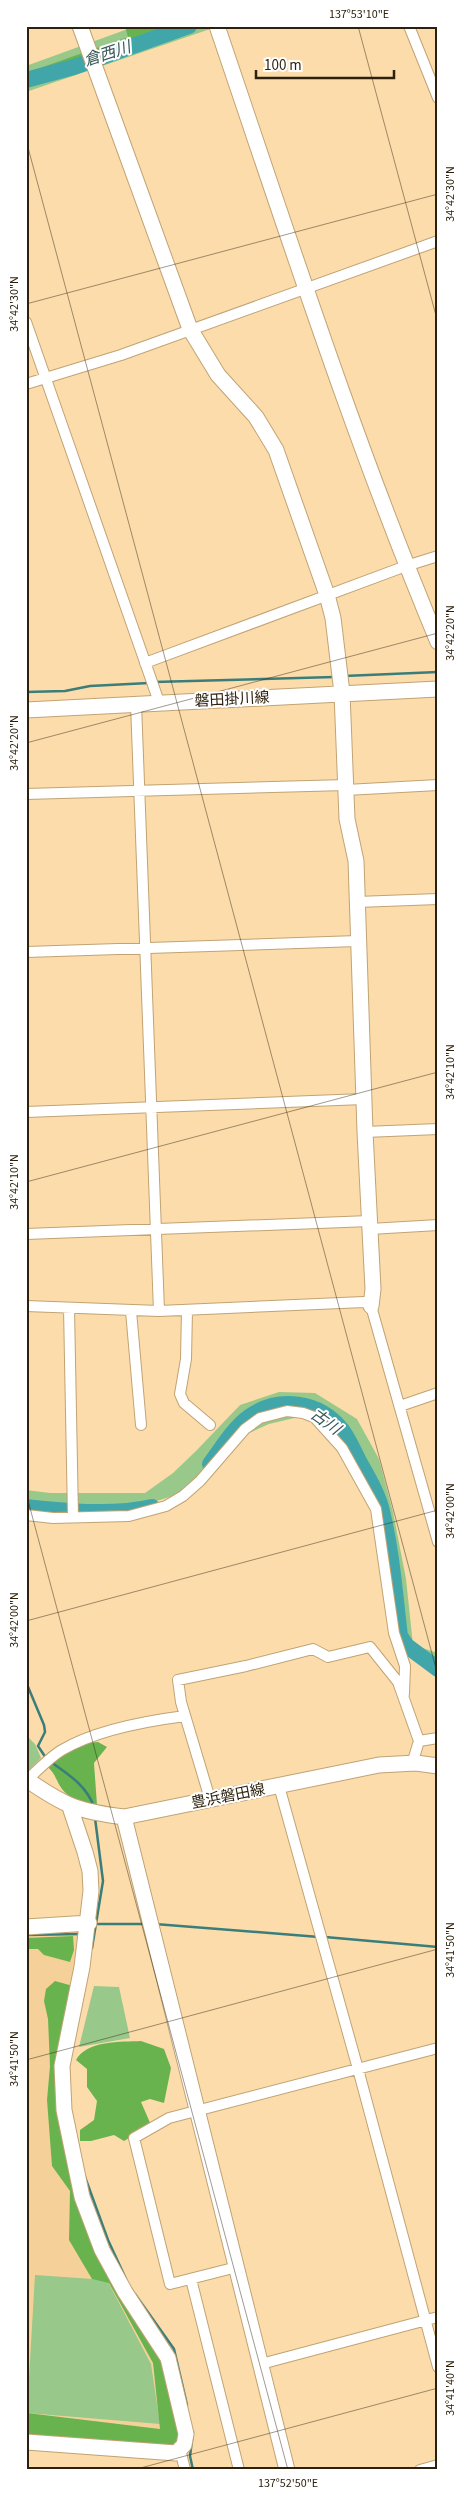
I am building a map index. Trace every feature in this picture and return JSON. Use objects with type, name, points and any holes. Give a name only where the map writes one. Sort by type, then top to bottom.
[{"type":"street","points":[[80,26],[190,329],[218,376],[256,417],[276,450],[327,595],[333,618],[342,693],[347,819],[356,861],[365,1132],[373,1289],[371,1306],[438,1542]]},
{"type":"street","points":[[217,26],[306,288],[406,566],[438,642]]},
{"type":"street","points":[[409,26],[438,98]]},
{"type":"street","points":[[26,384],[120,355],[438,241]]},
{"type":"street","points":[[26,322],[158,702]]},
{"type":"street","points":[[145,663],[406,566],[438,556]]},
{"type":"street","name":"磐田掛川線","points":[[26,710],[438,689]]},
{"type":"street","points":[[136,704],[159,1311]]},
{"type":"street","points":[[26,794],[140,790],[438,785]]},
{"type":"street","points":[[357,902],[438,899]]},
{"type":"street","points":[[26,952],[358,941]]},
{"type":"street","points":[[26,1112],[151,1109],[364,1099]]},
{"type":"street","points":[[365,1132],[438,1129]]},
{"type":"street","points":[[26,1234],[156,1229],[438,1225]]},
{"type":"street","points":[[26,1306],[159,1311],[348,1301],[364,1302],[371,1306]]},
{"type":"street","points":[[69,1308],[73,1518]]},
{"type":"street","points":[[188,1310],[186,1359],[180,1394],[184,1402],[210,1424]]},
{"type":"street","points":[[131,1311],[141,1425]]},
{"type":"street","points":[[400,1406],[438,1392]]},
{"type":"street","points":[[26,1515],[73,1518],[129,1516],[166,1506],[183,1496],[200,1481],[245,1429],[260,1418],[287,1411],[303,1412],[314,1418],[342,1448],[376,1509],[394,1633],[405,1666],[404,1694]]},
{"type":"street","points":[[210,1799],[185,1716],[178,1680],[246,1666],[313,1649],[328,1657],[370,1647],[398,1682],[404,1694],[419,1741],[412,1764]]},
{"type":"street","points":[[27,1779],[61,1750],[87,1738],[155,1720],[185,1716]]},
{"type":"street","points":[[419,1741],[438,1738]]},
{"type":"street","name":"豊浜磐田線","points":[[27,1779],[70,1807],[124,1817],[380,1765],[412,1764],[438,1766]]},
{"type":"street","points":[[279,1786],[438,2367]]},
{"type":"street","points":[[26,2442],[176,2453],[184,2446],[186,2434],[168,2358],[125,2292],[102,2250],[82,2197],[64,2110],[62,2066],[89,1923],[90,1871],[70,1807]]},
{"type":"street","points":[[124,1817],[287,2470]]},
{"type":"street","points":[[26,1927],[89,1923]]},
{"type":"street","points":[[237,2267],[170,2284],[134,2138],[169,2118],[438,2048]]},
{"type":"street","points":[[191,2279],[240,2470]]},
{"type":"street","points":[[261,2364],[438,2317]]},
{"type":"street","points":[[180,2449],[185,2470]]},
{"type":"street","points":[[420,2470],[438,2464]]},
{"type":"shaded area","points":[[96,1924],[62,2088],[82,2197],[160,2345],[184,2445],[26,2437],[26,1927]]},
{"type":"green space","points":[[125,26],[184,26],[26,82],[26,73],[128,37]]},
{"type":"green space","points":[[136,26],[219,26],[26,92],[26,66]]},
{"type":"green space","points":[[279,1392],[315,1393],[357,1419],[379,1459],[393,1512],[406,1579],[413,1645],[438,1653],[438,1677],[400,1651],[376,1509],[348,1457],[307,1415],[269,1424],[236,1439],[182,1493],[125,1511],[26,1514],[26,1490],[50,1493],[145,1493],[173,1473],[240,1405]]},
{"type":"green space","points":[[26,1735],[35,1744],[41,1758],[26,1773]]},
{"type":"green space","points":[[98,1742],[107,1747],[94,1763],[97,1805],[78,1800],[65,1792],[53,1772],[47,1766],[46,1755],[63,1746]]},
{"type":"green space","points":[[73,1936],[74,1950],[70,1962],[44,1955],[38,1949],[26,1949],[26,1938]]},
{"type":"green space","points":[[55,1981],[73,1986],[62,2070],[82,2197],[169,2361],[182,2447],[26,2437],[26,2374],[27,2413],[160,2429],[153,2363],[109,2283],[92,2279],[69,2240],[70,2191],[52,2166],[47,2100],[50,2066],[48,2019],[44,2001],[46,1989]]},
{"type":"green space","points":[[94,1986],[119,1987],[130,2038],[79,2047]]},
{"type":"green space","points":[[141,2041],[164,2049],[171,2068],[164,2103],[150,2099],[141,2102],[151,2125],[124,2141],[114,2135],[91,2141],[80,2141],[80,2130],[94,2120],[97,2101],[87,2087],[87,2069],[76,2060],[81,2053],[96,2045]]},
{"type":"green space","points":[[35,2275],[107,2280],[151,2364],[160,2424],[27,2413]]},
{"type":"waterway","name":"倉西川","points":[[26,80],[74,67],[189,26]]},
{"type":"waterway","points":[[344,676],[438,672]]},
{"type":"waterway","points":[[154,682],[334,677]]},
{"type":"waterway","points":[[26,692],[65,691],[90,686],[149,683]]},
{"type":"waterway","name":"古川","points":[[210,1464],[238,1427],[260,1410],[285,1404],[298,1405],[322,1413],[333,1420],[347,1437],[373,1487],[380,1505],[391,1558],[400,1636],[407,1646],[438,1669]]},
{"type":"waterway","name":"古川","points":[[26,1507],[105,1512],[152,1507]]},
{"type":"waterway","points":[[26,1682],[44,1725],[45,1732],[38,1746],[46,1758]]},
{"type":"waterway","points":[[51,1762],[82,1787],[94,1807]]},
{"type":"waterway","points":[[92,1948],[103,1881],[95,1818]]},
{"type":"waterway","points":[[96,1924],[145,1924]]},
{"type":"waterway","points":[[155,1924],[319,1937]]},
{"type":"waterway","points":[[26,1935],[80,1934]]},
{"type":"waterway","points":[[325,1937],[438,1947]]},
{"type":"waterway","points":[[85,2177],[108,2240],[126,2279]]},
{"type":"waterway","points":[[135,2294],[174,2349],[187,2405]]},
{"type":"waterway","points":[[193,2432],[190,2456],[193,2470]]}]
